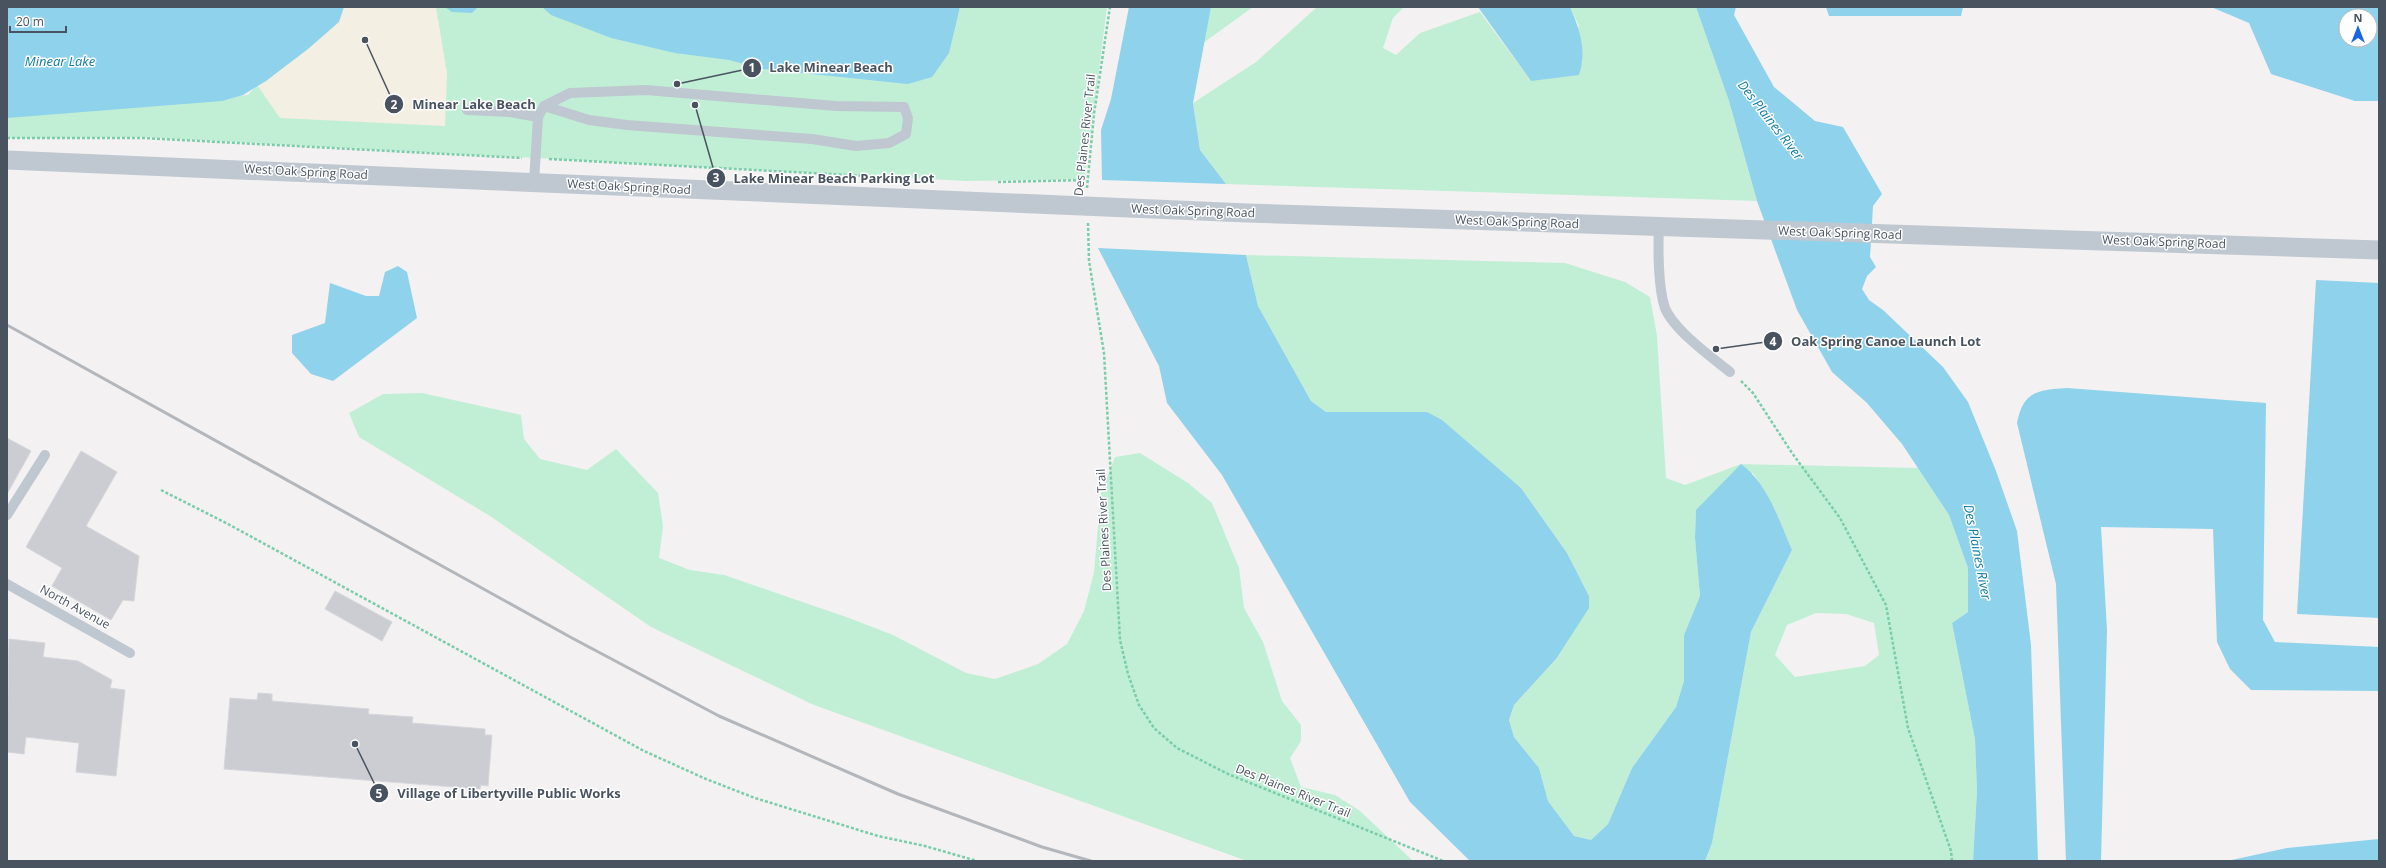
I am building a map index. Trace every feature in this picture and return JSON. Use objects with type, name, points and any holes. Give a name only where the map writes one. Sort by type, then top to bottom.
[{"type":"street","name":"West Oak Spring Road","points":[[7,160],[1087,207],[2379,250]]},
{"type":"lane","points":[[534,182],[538,117],[544,106],[570,93],[646,90],[836,106],[890,105],[904,107],[908,118],[906,134],[889,143],[856,146],[812,139],[627,125],[589,120],[544,106]]},
{"type":"lane","points":[[467,110],[510,112],[538,117]]},
{"type":"lane","points":[[1659,226],[1658,252],[1666,308],[1685,335],[1730,372]]},
{"type":"lane","points":[[7,515],[44,455]]},
{"type":"lane","name":"North Avenue","points":[[7,584],[130,653]]},
{"type":"path","name":"Des Plaines River Trail","points":[[1110,7],[1094,114],[1087,180],[1089,261],[1104,353],[1120,640],[1128,674],[1139,705],[1154,728],[1177,748],[1228,774],[1443,861]]},
{"type":"path","points":[[1730,372],[1753,394],[1792,453],[1840,518],[1886,605],[1908,728],[1951,851],[1952,861]]},
{"type":"path","points":[[162,490],[228,524],[671,764],[755,798],[806,815],[977,861]]},
{"type":"green space","points":[[321,7],[545,7],[947,53],[960,7],[1107,7],[1085,179],[966,181],[142,137],[7,138],[7,117],[248,95],[300,35]]},
{"type":"green space","points":[[1211,7],[1253,7],[1203,43]]},
{"type":"green space","points":[[1317,7],[1404,7],[1393,18],[1383,48],[1396,55],[1420,33],[1480,12],[1531,81],[1579,26],[1570,7],[1696,7],[1729,101],[1757,201],[1226,184],[1200,150],[1193,103],[1256,62]]},
{"type":"green space","points":[[1246,255],[1565,263],[1625,282],[1650,297],[1657,336],[1666,478],[1685,485],[1741,464],[1918,468],[1949,515],[1968,568],[1968,612],[1952,623],[1975,739],[1977,791],[1973,861],[1705,861],[1712,843],[1751,632],[1792,550],[1775,509],[1753,473],[1696,510],[1695,538],[1700,596],[1684,635],[1684,681],[1676,707],[1632,768],[1608,824],[1591,840],[1574,836],[1548,801],[1539,768],[1514,737],[1509,720],[1514,705],[1556,659],[1589,596],[1567,553],[1521,488],[1427,412],[1326,412],[1311,401],[1258,306]],"holes":[[[1816,613],[1846,614],[1874,623],[1879,655],[1865,666],[1795,677],[1775,655],[1787,625]]]},
{"type":"green space","points":[[422,393],[521,415],[524,439],[540,459],[587,470],[616,449],[658,493],[663,526],[659,558],[690,570],[724,575],[849,618],[893,635],[966,673],[995,679],[1038,664],[1067,644],[1084,611],[1094,572],[1101,493],[1115,457],[1140,453],[1188,483],[1212,503],[1239,568],[1244,608],[1263,642],[1282,701],[1301,725],[1301,741],[1290,758],[1301,787],[1335,795],[1360,811],[1413,861],[1247,861],[814,705],[651,627],[490,516],[359,437],[349,413],[383,394]]},
{"type":"sand","points":[[317,7],[436,7],[447,73],[445,126],[280,118],[255,82]]},
{"type":"water","name":"Minear Lake","points":[[7,7],[344,7],[339,22],[308,49],[266,81],[243,95],[222,101],[7,118]]},
{"type":"water","points":[[445,7],[478,7],[472,13],[452,12]]},
{"type":"water","points":[[542,7],[960,7],[949,53],[932,77],[908,84],[763,69],[729,60],[675,53],[611,38],[551,15]]},
{"type":"water","points":[[1129,7],[1211,7],[1193,103],[1200,150],[1226,184],[1102,180],[1101,130],[1111,99]]},
{"type":"water","points":[[1478,7],[1570,7],[1577,24],[1581,41],[1582,57],[1579,75],[1531,81]]},
{"type":"water","name":"Des Plaines River","points":[[1696,7],[1736,7],[1734,15],[1774,87],[1815,121],[1843,127],[1882,194],[1873,206],[1870,257],[1876,267],[1867,276],[1862,289],[1869,300],[1883,310],[1943,367],[1968,402],[1996,471],[2017,531],[2031,645],[2038,861],[1973,861],[1977,791],[1975,739],[1952,623],[1968,612],[1968,568],[1949,515],[1902,444],[1867,403],[1832,372],[1797,310],[1757,201],[1729,101]]},
{"type":"water","points":[[1826,7],[1963,7],[1961,16],[1829,16]]},
{"type":"water","points":[[2211,7],[2379,7],[2379,101],[2355,101],[2271,74],[2249,23]]},
{"type":"water","points":[[1098,248],[1246,255],[1258,306],[1311,401],[1326,412],[1427,412],[1442,420],[1521,488],[1567,553],[1589,596],[1589,608],[1556,659],[1514,705],[1509,720],[1514,737],[1539,768],[1548,801],[1574,836],[1591,840],[1608,824],[1632,768],[1676,707],[1684,681],[1684,635],[1700,596],[1695,538],[1696,510],[1741,464],[1750,472],[1759,482],[1772,503],[1792,550],[1751,632],[1712,843],[1705,861],[1470,861],[1410,802],[1222,475],[1167,403],[1159,366]]},
{"type":"water","points":[[398,266],[407,272],[417,318],[333,381],[311,374],[292,353],[292,335],[325,323],[330,283],[366,296],[379,296],[385,272]]},
{"type":"water","points":[[2316,280],[2379,283],[2379,618],[2297,614]]},
{"type":"water","points":[[2067,388],[2266,403],[2263,620],[2275,642],[2379,647],[2379,691],[2251,690],[2230,669],[2217,642],[2213,529],[2101,527],[2107,630],[2101,861],[2066,861],[2056,584],[2017,423],[2023,404],[2033,394],[2048,390]]},
{"type":"water","points":[[2379,839],[2379,861],[2227,861],[2287,848]]},
{"type":"building","points":[[7,438],[31,451],[7,494]]},
{"type":"building","points":[[81,451],[117,472],[86,526],[139,556],[134,601],[123,600],[111,620],[52,586],[62,568],[26,547]]},
{"type":"building","points":[[335,591],[392,622],[382,641],[325,609]]},
{"type":"building","points":[[9,639],[45,643],[43,657],[78,661],[112,680],[110,688],[125,690],[116,776],[76,772],[79,743],[26,737],[24,754],[7,752]]},
{"type":"building","points":[[258,693],[272,694],[272,701],[369,709],[368,714],[413,717],[412,723],[485,729],[485,735],[492,735],[488,786],[481,785],[480,789],[224,769],[230,698],[257,700]]},
{"type":"railway","points":[[7,325],[572,638],[719,716],[898,794],[1042,847],[1091,861]]},
{"type":"place","name":"Minear Lake Beach","points":[[365,40]]},
{"type":"place","name":"Lake Minear Beach","points":[[677,84]]},
{"type":"place","name":"Lake Minear Beach Parking Lot","points":[[695,105]]},
{"type":"place","name":"Oak Spring Canoe Launch Lot","points":[[1716,349]]},
{"type":"place","name":"Village of Libertyville Public Works","points":[[355,744]]}]
